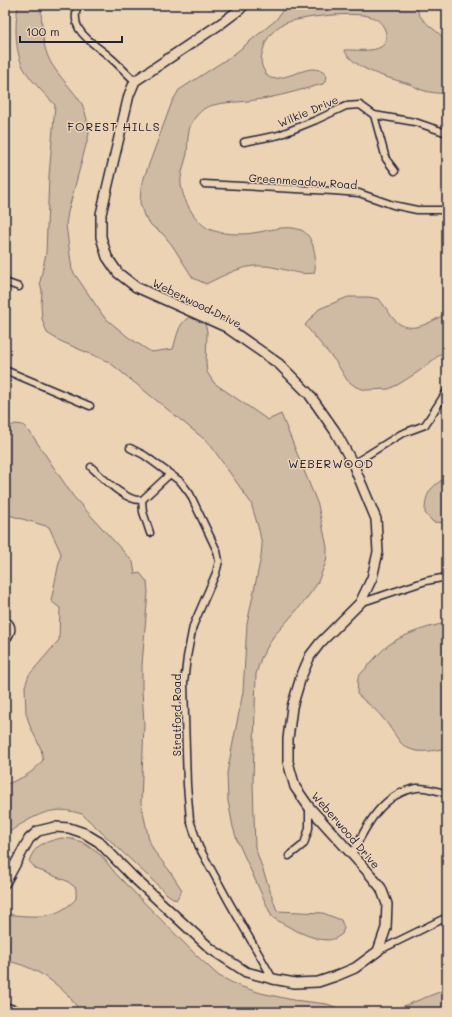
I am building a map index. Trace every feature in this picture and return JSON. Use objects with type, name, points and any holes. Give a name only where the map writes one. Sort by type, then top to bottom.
[{"type":"street","points":[[78,5],[76,20],[79,29],[135,81],[223,22],[244,5]]},
{"type":"street","name":"Weberwood Drive","points":[[135,81],[129,96],[101,214],[101,237],[107,257],[118,273],[136,287],[226,327],[279,364],[309,394],[336,431],[353,464],[376,519],[378,552],[372,578],[360,603],[320,643],[310,656],[301,677],[292,708],[288,739],[288,762],[295,787],[309,807],[381,888],[387,904],[386,928],[378,951]]},
{"type":"street","name":"Wilkie Drive","points":[[244,142],[279,135],[346,106],[360,105],[374,115],[415,122],[447,133]]},
{"type":"street","points":[[374,115],[386,159],[395,171]]},
{"type":"street","name":"Greenmeadow Road","points":[[204,184],[333,191],[359,194],[393,205],[416,210],[447,210]]},
{"type":"street","points":[[5,282],[20,287]]},
{"type":"street","points":[[5,370],[90,406]]},
{"type":"street","points":[[353,464],[401,434],[425,426],[447,391]]},
{"type":"street","name":"Stratford Road","points":[[130,448],[144,455],[181,482],[190,494],[217,551],[219,561],[216,573],[193,626],[184,684],[187,785],[190,820],[199,847],[273,980]]},
{"type":"street","points":[[91,467],[126,496],[136,501],[142,500],[170,474]]},
{"type":"street","points":[[142,500],[142,512],[150,533]]},
{"type":"street","points":[[360,603],[426,581],[447,577]]},
{"type":"street","points":[[5,622],[9,623],[12,629],[5,641]]},
{"type":"street","points":[[352,854],[367,825],[386,801],[403,792],[418,788],[447,794]]},
{"type":"street","points":[[289,856],[304,844],[309,828],[309,807]]},
{"type":"street","points":[[5,883],[29,839],[38,831],[55,827],[69,828],[84,833],[99,842],[132,876],[211,949],[246,972],[273,980],[295,983],[318,982],[336,976],[354,968],[378,951],[447,917]]},
{"type":"street","points":[[5,1006],[23,1012]]},
{"type":"shaded area","points":[[18,5],[41,5],[43,38],[50,62],[61,78],[76,95],[85,111],[89,134],[68,212],[66,225],[72,270],[104,317],[128,337],[151,352],[173,349],[181,325],[187,318],[192,316],[205,324],[207,331],[207,372],[214,383],[268,420],[281,414],[318,505],[327,547],[326,562],[317,584],[304,602],[273,637],[261,658],[256,674],[253,783],[255,847],[277,911],[323,913],[341,920],[344,928],[342,934],[334,939],[328,940],[314,938],[291,928],[272,917],[237,840],[228,801],[227,773],[243,692],[247,624],[261,557],[262,545],[251,503],[209,443],[109,362],[60,341],[47,333],[42,319],[42,291],[40,282],[46,253],[49,176],[55,105],[32,81],[19,57],[16,39]]},
{"type":"shaded area","points":[[286,5],[417,5],[420,16],[424,21],[447,42],[447,94],[425,91],[382,76],[364,68],[349,57],[344,50],[371,50],[383,46],[386,41],[385,29],[374,18],[356,15],[329,15],[291,21],[277,28],[267,40],[261,57],[263,69],[268,76],[278,78],[314,69],[325,72],[327,78],[323,84],[289,93],[264,99],[219,104],[207,107],[203,110],[197,115],[189,129],[187,154],[181,175],[182,192],[193,214],[203,225],[213,231],[231,234],[248,234],[277,228],[295,228],[301,230],[309,237],[314,249],[314,273],[300,273],[267,266],[258,266],[240,269],[206,284],[193,278],[172,245],[144,216],[140,203],[141,188],[172,102],[179,90],[233,55],[276,20]]},
{"type":"shaded area","points":[[348,297],[369,297],[379,299],[392,317],[405,326],[412,327],[427,324],[447,313],[447,349],[418,372],[389,389],[366,390],[356,387],[347,380],[336,362],[305,325],[319,309]]},
{"type":"shaded area","points":[[15,424],[23,425],[30,432],[73,496],[133,562],[135,574],[140,573],[147,582],[148,592],[142,665],[144,724],[141,803],[149,840],[154,851],[182,890],[176,900],[167,894],[82,814],[59,810],[46,812],[20,825],[5,837],[5,785],[30,773],[43,760],[41,749],[30,726],[26,713],[25,686],[29,675],[59,640],[60,608],[51,601],[61,553],[49,527],[9,515],[5,511],[5,429]]},
{"type":"shaded area","points":[[447,477],[447,523],[433,522],[425,513],[427,495],[436,484]]},
{"type":"shaded area","points":[[447,623],[447,748],[429,751],[416,751],[400,742],[379,714],[357,694],[358,677],[386,647],[392,643],[415,632]]},
{"type":"shaded area","points":[[61,838],[82,842],[101,855],[116,874],[197,956],[219,976],[239,986],[261,993],[293,1000],[327,1004],[358,1012],[80,1012],[67,994],[38,972],[16,963],[5,961],[5,915],[41,916],[54,914],[65,908],[76,899],[76,888],[67,881],[36,869],[29,861],[38,847]]},
{"type":"shaded area","points":[[447,989],[447,1012],[358,1012],[391,1011]]},
{"type":"district","name":"FOREST HILLS","points":[[114,126]]},
{"type":"district","name":"WEBERWOOD","points":[[331,463]]}]
